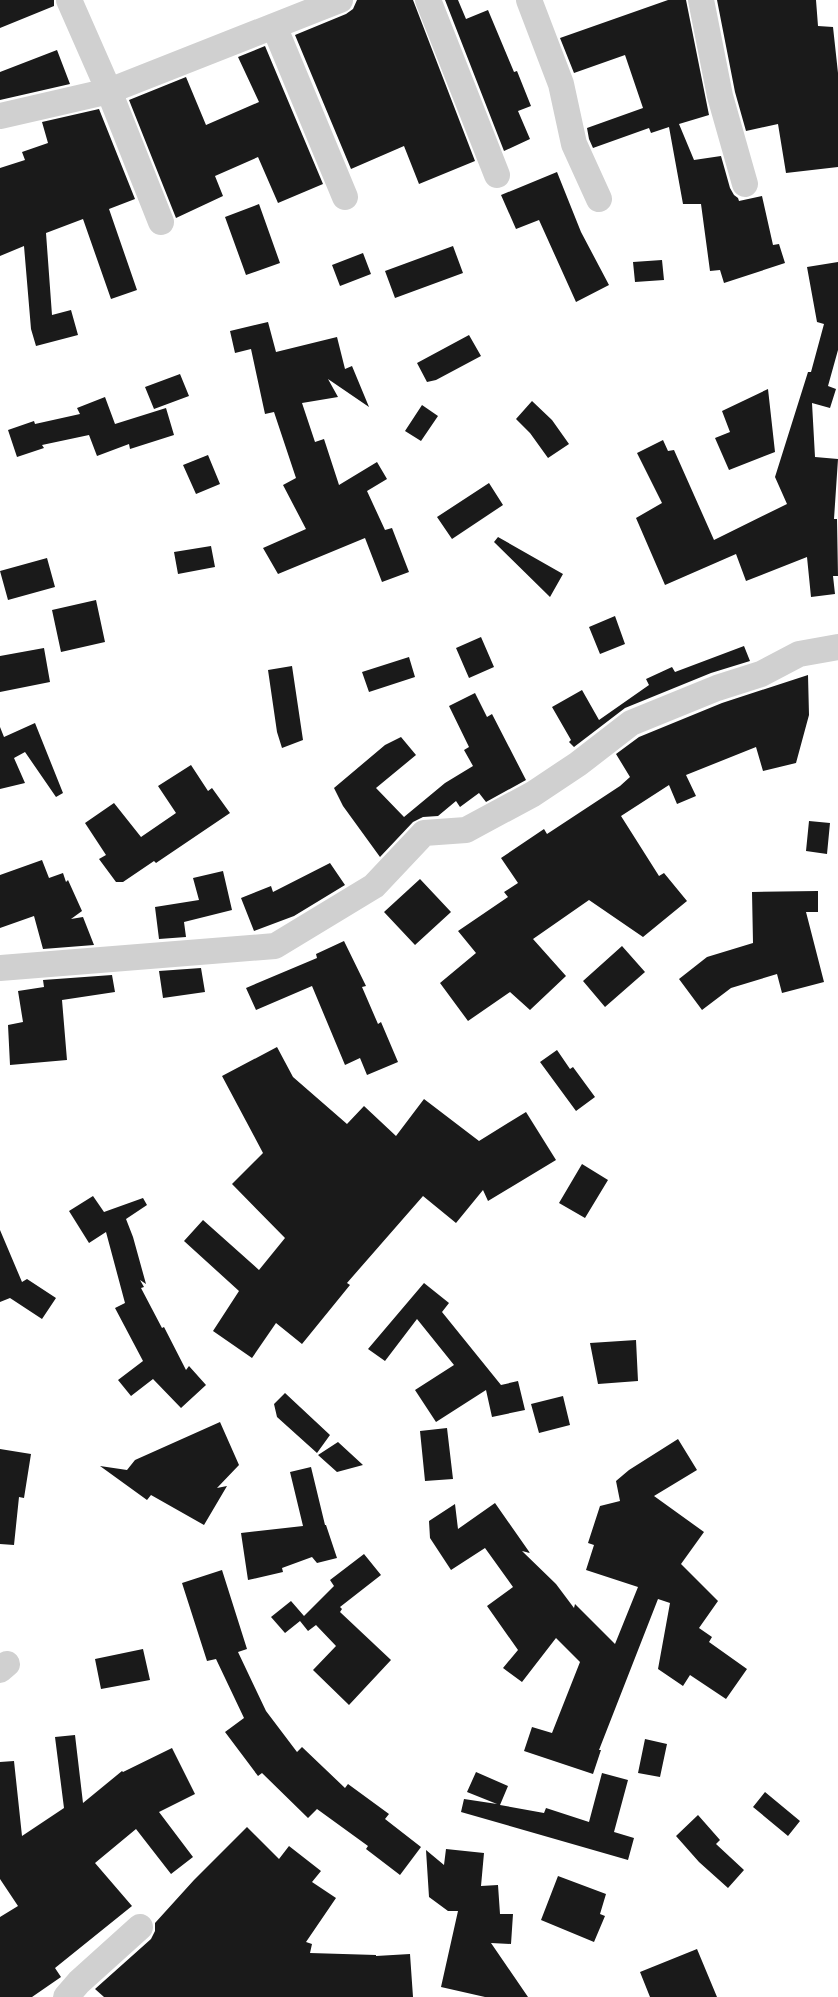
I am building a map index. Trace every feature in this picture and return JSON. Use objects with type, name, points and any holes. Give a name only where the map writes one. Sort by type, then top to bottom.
[{"type":"street","points":[[69,0],[109,91],[161,222]]},
{"type":"street","points":[[0,116],[109,91],[341,0]]},
{"type":"street","points":[[428,0],[497,175]]},
{"type":"street","points":[[529,0],[561,84],[574,144],[599,199]]},
{"type":"street","points":[[701,0],[720,96],[745,184]]},
{"type":"street","points":[[274,26],[345,197]]},
{"type":"street","points":[[0,968],[275,946],[374,886],[424,833],[466,830],[533,794],[578,764],[631,723],[717,688],[761,674],[799,654],[838,647]]},
{"type":"street","points":[[66,1997],[140,1927]]},
{"type":"building","points":[[0,0],[54,0],[54,6],[0,28]]},
{"type":"building","points":[[357,0],[413,0],[475,161],[419,184],[404,146],[351,169],[295,35],[346,14],[353,9]]},
{"type":"building","points":[[445,0],[458,0],[466,19],[488,10],[531,106],[518,111],[530,139],[504,151]]},
{"type":"building","points":[[668,0],[686,0],[709,115],[679,124],[694,160],[721,156],[730,188],[739,201],[762,196],[773,245],[779,244],[785,263],[724,283],[720,270],[710,271],[701,204],[683,204],[669,127],[651,133],[649,128],[593,148],[589,139],[587,128],[643,108],[625,55],[574,73],[560,38]]},
{"type":"building","points":[[717,0],[816,0],[818,26],[833,27],[838,73],[838,167],[786,173],[778,124],[746,131],[735,92]]},
{"type":"building","points":[[265,46],[323,184],[278,203],[258,157],[215,176],[223,196],[176,218],[129,100],[186,77],[206,125],[259,102],[238,57]]},
{"type":"building","points":[[57,50],[70,84],[0,100],[0,72]]},
{"type":"building","points":[[99,109],[135,199],[109,209],[137,290],[111,299],[83,219],[46,233],[52,315],[71,310],[78,335],[36,346],[31,329],[24,246],[0,256],[0,168],[25,160],[22,152],[48,143],[42,122]]},
{"type":"building","points":[[557,172],[581,232],[609,285],[576,302],[539,220],[516,229],[501,195]]},
{"type":"building","points":[[259,204],[280,263],[246,275],[225,217]]},
{"type":"building","points":[[453,246],[463,273],[395,298],[385,271]]},
{"type":"building","points":[[363,253],[371,274],[340,286],[332,265]]},
{"type":"building","points":[[662,260],[664,280],[635,282],[633,262]]},
{"type":"building","points":[[838,262],[838,350],[828,386],[836,389],[830,408],[812,403],[815,457],[838,459],[834,519],[837,519],[838,576],[833,576],[835,594],[811,597],[807,557],[746,581],[736,554],[665,585],[636,518],[662,503],[637,453],[663,440],[668,451],[674,450],[714,540],[787,504],[775,477],[808,372],[811,372],[824,324],[817,322],[807,267]]},
{"type":"building","points":[[268,322],[276,352],[337,337],[345,369],[352,366],[369,407],[328,379],[338,397],[302,403],[315,442],[324,439],[339,485],[377,462],[387,479],[367,491],[385,530],[392,528],[409,572],[382,582],[365,538],[278,574],[263,548],[306,529],[283,485],[296,478],[274,412],[265,414],[251,349],[235,353],[230,331]]},
{"type":"building","points":[[469,335],[481,356],[436,380],[427,382],[417,363]]},
{"type":"building","points":[[180,374],[189,396],[154,409],[145,387]]},
{"type":"building","points":[[768,389],[775,452],[729,470],[715,438],[730,432],[722,411]]},
{"type":"building","points":[[105,397],[115,424],[166,408],[174,435],[130,449],[129,444],[97,456],[89,435],[42,445],[44,448],[17,457],[8,430],[34,421],[35,424],[80,414],[77,408]]},
{"type":"building","points":[[532,401],[552,420],[569,444],[548,458],[516,419]]},
{"type":"building","points":[[422,405],[438,416],[421,441],[405,431]]},
{"type":"building","points":[[208,455],[220,484],[196,494],[183,465]]},
{"type":"building","points":[[489,483],[503,505],[452,539],[437,517]]},
{"type":"building","points":[[498,537],[563,574],[550,597],[494,542]]},
{"type":"building","points":[[211,546],[215,567],[178,574],[174,552]]},
{"type":"building","points":[[47,558],[55,587],[8,600],[0,571]]},
{"type":"building","points":[[96,600],[105,642],[61,652],[52,610]]},
{"type":"building","points":[[615,616],[625,644],[600,654],[589,627]]},
{"type":"building","points":[[481,637],[494,667],[469,678],[456,648]]},
{"type":"building","points":[[744,646],[750,661],[711,673],[625,708],[574,747],[552,707],[582,690],[599,720],[649,685],[646,679],[672,667],[675,672]]},
{"type":"building","points":[[44,648],[50,682],[0,692],[0,656]]},
{"type":"building","points":[[409,657],[415,677],[369,692],[362,672]]},
{"type":"building","points":[[292,666],[303,740],[282,748],[268,670]]},
{"type":"building","points":[[808,675],[809,715],[796,763],[763,771],[756,747],[686,775],[696,796],[677,804],[669,785],[621,816],[659,876],[664,873],[687,901],[643,937],[589,900],[533,939],[566,976],[530,1010],[510,992],[468,1021],[440,983],[476,953],[458,931],[508,897],[504,892],[518,883],[501,858],[544,829],[547,834],[620,786],[630,777],[616,754],[639,737],[722,703]]},
{"type":"building","points":[[475,693],[487,717],[492,714],[526,780],[486,802],[479,793],[460,807],[456,801],[438,816],[423,817],[413,822],[380,857],[343,806],[334,788],[385,745],[401,737],[416,755],[376,788],[404,817],[445,783],[473,766],[464,750],[469,747],[449,706]]},
{"type":"building","points":[[35,723],[63,793],[56,797],[25,752],[14,758],[25,783],[0,789],[0,727],[4,737]]},
{"type":"building","points":[[191,765],[208,791],[212,788],[230,813],[156,863],[154,861],[123,882],[116,882],[99,859],[106,855],[85,823],[114,803],[141,837],[176,813],[158,786]]},
{"type":"building","points":[[809,821],[830,823],[827,854],[806,851]]},
{"type":"building","points":[[42,860],[49,878],[63,873],[66,882],[68,880],[82,911],[71,919],[83,917],[94,945],[43,949],[34,916],[0,928],[0,875]]},
{"type":"building","points":[[330,863],[345,885],[294,916],[254,931],[241,898],[271,886],[273,892]]},
{"type":"building","points":[[223,871],[232,910],[184,922],[186,937],[159,939],[155,907],[199,900],[193,878]]},
{"type":"building","points":[[420,879],[451,912],[415,945],[384,912]]},
{"type":"building","points":[[818,891],[818,912],[806,912],[824,982],[782,993],[777,974],[731,988],[702,1010],[679,979],[707,957],[753,943],[752,892]]},
{"type":"building","points":[[344,941],[366,986],[362,987],[378,1024],[381,1022],[398,1062],[367,1075],[360,1058],[345,1065],[312,986],[256,1010],[246,988],[317,958],[316,954]]},
{"type":"building","points":[[622,946],[645,972],[605,1007],[583,981]]},
{"type":"building","points":[[201,968],[205,992],[163,998],[159,971]]},
{"type":"building","points":[[112,975],[115,992],[62,1000],[67,1060],[10,1065],[8,1025],[23,1022],[18,991],[44,987],[43,980]]},
{"type":"building","points":[[277,1047],[293,1077],[347,1124],[364,1106],[396,1136],[424,1099],[479,1141],[526,1112],[556,1160],[488,1201],[483,1190],[456,1223],[423,1196],[347,1283],[350,1285],[302,1344],[276,1323],[252,1358],[213,1331],[239,1291],[184,1241],[203,1220],[259,1270],[285,1238],[232,1184],[263,1153],[222,1076]]},
{"type":"building","points":[[557,1050],[595,1097],[576,1111],[540,1062]]},
{"type":"building","points":[[582,1164],[608,1180],[585,1218],[559,1203]]},
{"type":"building","points":[[93,1196],[104,1212],[143,1198],[147,1205],[126,1219],[146,1284],[140,1280],[144,1287],[141,1288],[186,1370],[189,1366],[206,1385],[181,1408],[153,1379],[131,1396],[118,1380],[143,1361],[115,1308],[125,1303],[106,1232],[89,1243],[69,1211]]},
{"type":"building","points":[[0,1230],[22,1282],[27,1279],[56,1298],[42,1319],[10,1298],[0,1302]]},
{"type":"building","points":[[424,1283],[449,1303],[442,1312],[501,1385],[518,1381],[525,1410],[492,1417],[486,1390],[436,1422],[415,1390],[454,1365],[417,1319],[385,1361],[368,1349]]},
{"type":"building","points":[[636,1340],[638,1381],[598,1384],[590,1343]]},
{"type":"building","points":[[285,1393],[330,1435],[317,1453],[277,1417],[274,1404]]},
{"type":"building","points":[[563,1396],[570,1425],[539,1433],[531,1404]]},
{"type":"building","points":[[220,1422],[239,1465],[217,1488],[227,1486],[204,1525],[151,1495],[147,1500],[100,1466],[127,1470],[135,1460]]},
{"type":"building","points":[[447,1428],[453,1479],[425,1481],[420,1431]]},
{"type":"building","points":[[678,1439],[697,1470],[654,1496],[704,1532],[681,1564],[718,1601],[699,1628],[712,1637],[709,1642],[747,1669],[726,1699],[690,1675],[683,1686],[658,1669],[670,1603],[658,1599],[599,1750],[593,1774],[524,1751],[532,1727],[552,1733],[580,1662],[556,1638],[522,1682],[503,1668],[518,1650],[487,1606],[513,1587],[485,1548],[451,1570],[430,1538],[429,1521],[455,1504],[458,1529],[495,1503],[530,1553],[522,1551],[556,1584],[574,1608],[575,1604],[615,1644],[638,1587],[586,1570],[594,1545],[588,1543],[600,1506],[620,1501],[616,1481]]},
{"type":"building","points":[[338,1442],[363,1465],[337,1472],[318,1455]]},
{"type":"building","points":[[0,1449],[31,1454],[24,1498],[19,1497],[14,1545],[0,1544]]},
{"type":"building","points":[[311,1467],[325,1525],[337,1558],[317,1563],[312,1557],[282,1568],[283,1572],[248,1580],[241,1533],[303,1526],[290,1472]]},
{"type":"building","points":[[364,1554],[381,1575],[340,1607],[340,1612],[391,1660],[349,1705],[313,1670],[336,1646],[316,1625],[308,1631],[300,1621],[285,1633],[271,1617],[291,1601],[304,1616],[334,1586],[330,1580]]},
{"type":"building","points":[[222,1570],[247,1649],[238,1652],[266,1711],[297,1752],[302,1747],[345,1788],[348,1784],[389,1814],[385,1819],[421,1847],[400,1875],[366,1849],[368,1846],[317,1809],[308,1818],[262,1773],[258,1776],[225,1732],[244,1718],[216,1659],[207,1661],[182,1583]]},
{"type":"building","points":[[143,1649],[150,1680],[101,1689],[95,1659]]},
{"type":"building","points":[[75,1735],[83,1803],[122,1771],[172,1748],[195,1794],[159,1812],[193,1857],[171,1874],[136,1829],[95,1863],[132,1906],[55,1968],[61,1977],[32,1997],[0,1997],[0,1917],[18,1906],[0,1879],[0,1762],[14,1761],[22,1836],[64,1808],[55,1737]]},
{"type":"building","points":[[645,1739],[667,1744],[660,1777],[638,1773]]},
{"type":"building","points":[[476,1772],[508,1786],[500,1805],[544,1813],[546,1808],[589,1822],[602,1773],[628,1780],[614,1832],[634,1838],[628,1860],[461,1812],[464,1799],[497,1804],[467,1792]]},
{"type":"building","points":[[765,1792],[800,1821],[788,1836],[753,1807]]},
{"type":"building","points":[[698,1815],[720,1840],[716,1844],[744,1870],[728,1888],[699,1862],[676,1836]]},
{"type":"building","points":[[247,1827],[279,1859],[289,1846],[321,1871],[312,1882],[336,1898],[306,1942],[312,1944],[310,1953],[376,1956],[410,1954],[413,1997],[104,1997],[95,1989],[151,1939],[155,1923]]},
{"type":"building","points":[[446,1849],[484,1853],[481,1886],[498,1885],[500,1914],[513,1914],[511,1944],[491,1943],[528,1997],[485,1997],[441,1987],[458,1911],[448,1911],[429,1897],[426,1850],[444,1865]]},
{"type":"building","points":[[558,1876],[606,1894],[600,1914],[605,1916],[594,1942],[541,1920]]},
{"type":"building","points":[[697,1949],[717,1997],[650,1997],[640,1972]]}]
